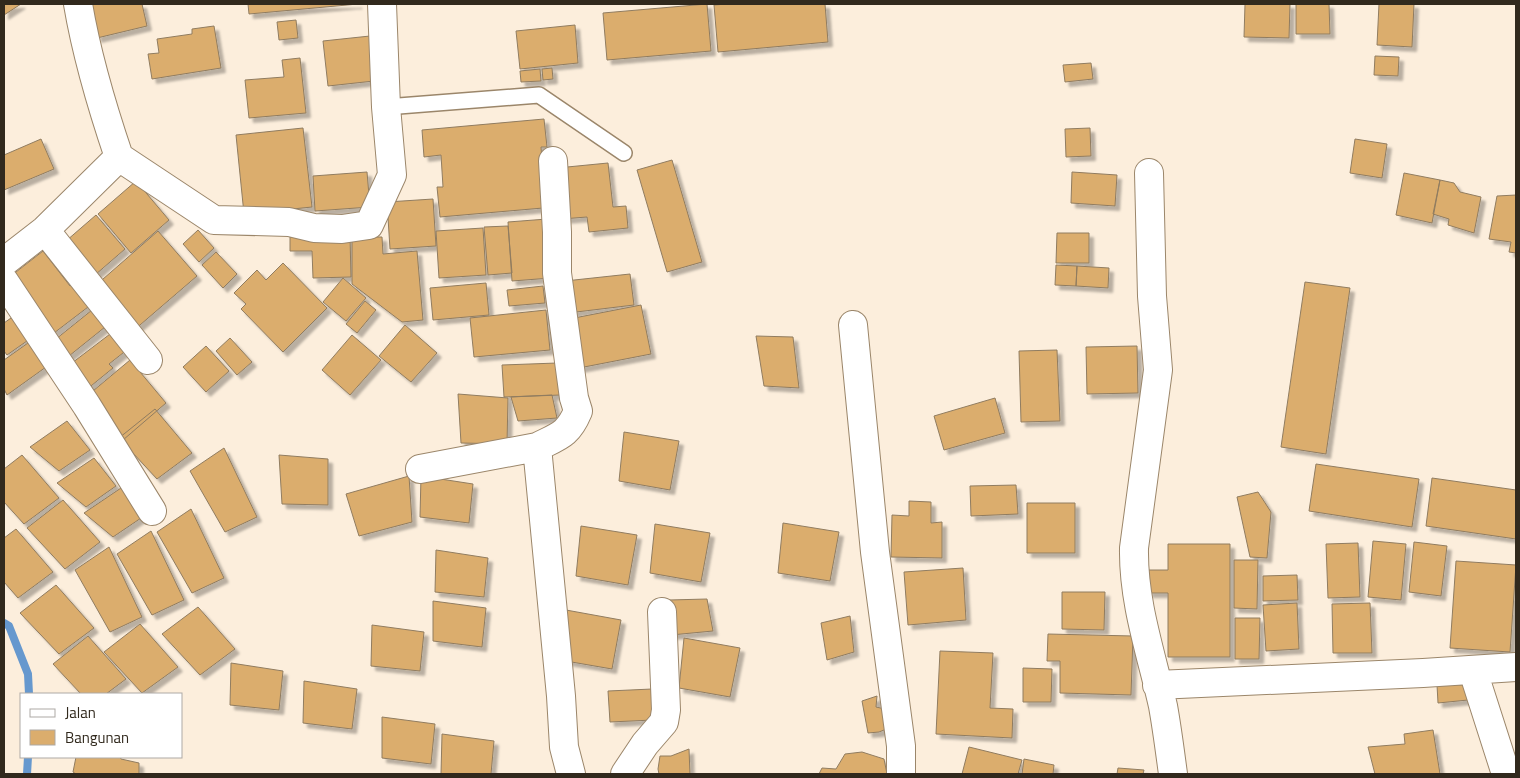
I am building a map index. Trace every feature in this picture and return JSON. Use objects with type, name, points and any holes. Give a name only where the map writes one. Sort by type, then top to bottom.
[{"type":"street","points":[[78,4],[85,44],[119,157],[214,220],[289,222],[314,228],[342,229],[369,225],[392,175],[386,107],[382,4]]},
{"type":"street","points":[[4,262],[45,230],[119,157]]},
{"type":"street","points":[[420,469],[537,447],[565,433],[570,428],[578,411],[574,398],[557,273],[558,232],[553,161]]},
{"type":"street","points":[[1149,173],[1152,296],[1158,370],[1134,548],[1134,573],[1142,624],[1163,707],[1174,774]]},
{"type":"street","points":[[45,230],[148,360]]},
{"type":"street","points":[[4,281],[87,406],[152,511]]},
{"type":"street","points":[[853,325],[875,552],[901,746],[901,774]]},
{"type":"street","points":[[537,447],[561,696],[564,747],[571,774]]},
{"type":"street","points":[[625,774],[645,744],[664,722],[666,710],[662,612]]},
{"type":"street","points":[[1157,685],[1473,671],[1516,666]]},
{"type":"street","points":[[1473,671],[1506,774]]},
{"type":"lane","points":[[386,107],[539,95],[624,153]]},
{"type":"building","points":[[4,4],[21,4],[4,15]]},
{"type":"building","points":[[90,4],[142,4],[147,26],[97,38]]},
{"type":"building","points":[[248,4],[358,4],[249,14]]},
{"type":"building","points":[[707,4],[711,51],[607,60],[603,13]]},
{"type":"building","points":[[825,4],[828,42],[718,52],[714,5]]},
{"type":"building","points":[[1245,4],[1290,4],[1289,38],[1244,37]]},
{"type":"building","points":[[1296,4],[1329,4],[1330,34],[1296,34]]},
{"type":"building","points":[[1379,4],[1414,4],[1412,47],[1377,45]]},
{"type":"building","points":[[296,20],[298,38],[279,40],[277,22]]},
{"type":"building","points":[[575,25],[578,63],[520,69],[516,31]]},
{"type":"building","points":[[214,26],[221,68],[152,79],[148,54],[159,53],[157,39],[192,34],[192,29]]},
{"type":"building","points":[[370,36],[374,81],[328,86],[323,41]]},
{"type":"building","points":[[1375,56],[1399,57],[1398,76],[1374,75]]},
{"type":"building","points":[[300,58],[306,113],[249,118],[245,80],[284,77],[282,60]]},
{"type":"building","points":[[1091,63],[1093,79],[1065,82],[1063,65]]},
{"type":"building","points":[[552,68],[553,79],[543,80],[542,69]]},
{"type":"building","points":[[540,69],[541,81],[521,82],[520,71]]},
{"type":"building","points":[[544,119],[547,147],[541,147],[544,188],[543,208],[440,217],[437,187],[443,187],[441,155],[424,157],[422,130]]},
{"type":"building","points":[[303,128],[312,207],[244,214],[236,135]]},
{"type":"building","points":[[1090,128],[1091,156],[1066,157],[1065,129]]},
{"type":"building","points":[[41,139],[54,169],[4,190],[4,155]]},
{"type":"building","points":[[1355,139],[1387,144],[1382,178],[1350,173]]},
{"type":"building","points":[[672,160],[702,262],[667,272],[637,170]]},
{"type":"building","points":[[608,163],[613,207],[626,206],[628,228],[589,232],[587,217],[562,219],[557,168]]},
{"type":"building","points":[[367,172],[370,207],[315,211],[313,176]]},
{"type":"building","points":[[1072,172],[1117,175],[1115,206],[1071,203]]},
{"type":"building","points":[[1404,173],[1440,180],[1432,223],[1396,215]]},
{"type":"building","points":[[1440,180],[1454,183],[1460,192],[1481,197],[1474,233],[1448,225],[1449,219],[1433,214]]},
{"type":"building","points":[[136,181],[169,220],[131,253],[98,214]]},
{"type":"building","points":[[1516,195],[1516,253],[1509,252],[1511,242],[1489,239],[1497,196]]},
{"type":"building","points":[[433,199],[436,246],[390,249],[387,202]]},
{"type":"building","points":[[96,215],[125,249],[95,275],[66,241]]},
{"type":"building","points":[[547,219],[551,278],[512,281],[508,222]]},
{"type":"building","points":[[508,226],[512,273],[488,275],[484,227]]},
{"type":"building","points":[[483,228],[486,275],[439,278],[436,231]]},
{"type":"building","points":[[198,230],[214,248],[199,262],[183,244]]},
{"type":"building","points":[[158,231],[197,276],[133,331],[95,286]]},
{"type":"building","points":[[1057,233],[1089,233],[1089,263],[1056,263]]},
{"type":"building","points":[[290,236],[350,236],[351,277],[313,278],[312,251],[290,251]]},
{"type":"building","points":[[352,237],[382,237],[383,254],[417,251],[423,320],[402,322],[352,284]]},
{"type":"building","points":[[43,251],[70,286],[75,282],[92,304],[54,333],[7,279]]},
{"type":"building","points":[[216,252],[237,274],[223,288],[202,265]]},
{"type":"building","points":[[283,263],[327,308],[283,352],[241,309],[246,304],[234,293],[257,270],[266,280]]},
{"type":"building","points":[[1056,265],[1077,266],[1076,286],[1055,285]]},
{"type":"building","points":[[1077,266],[1109,268],[1108,288],[1076,286]]},
{"type":"building","points":[[630,274],[634,305],[568,313],[565,281]]},
{"type":"building","points":[[343,278],[366,298],[346,321],[323,302]]},
{"type":"building","points":[[1305,282],[1350,288],[1326,454],[1281,447]]},
{"type":"building","points":[[486,283],[489,315],[433,320],[430,288]]},
{"type":"building","points":[[543,286],[545,303],[509,306],[507,290]]},
{"type":"building","points":[[365,301],[376,310],[357,333],[346,324]]},
{"type":"building","points":[[641,305],[651,354],[579,368],[569,319]]},
{"type":"building","points":[[97,306],[110,323],[64,360],[51,343]]},
{"type":"building","points":[[546,310],[550,350],[474,357],[470,318]]},
{"type":"building","points":[[18,313],[34,336],[7,355],[4,351],[4,323]]},
{"type":"building","points":[[405,325],[437,353],[411,382],[379,356]]},
{"type":"building","points":[[114,331],[128,349],[109,364],[113,368],[86,390],[68,366]]},
{"type":"building","points":[[352,335],[381,360],[350,395],[322,370]]},
{"type":"building","points":[[756,336],[793,337],[799,388],[764,386]]},
{"type":"building","points":[[35,338],[53,362],[7,395],[4,389],[4,360]]},
{"type":"building","points":[[230,338],[252,362],[237,375],[216,351]]},
{"type":"building","points":[[206,346],[229,371],[206,392],[183,367]]},
{"type":"building","points":[[1137,346],[1138,393],[1087,394],[1086,347]]},
{"type":"building","points":[[1057,350],[1060,421],[1021,422],[1019,351]]},
{"type":"building","points":[[130,360],[166,403],[123,440],[87,396]]},
{"type":"building","points":[[557,363],[561,395],[504,397],[502,365]]},
{"type":"building","points":[[458,394],[508,398],[507,444],[461,443]]},
{"type":"building","points":[[552,395],[557,418],[518,421],[511,397]]},
{"type":"building","points":[[995,398],[1005,433],[944,450],[934,416]]},
{"type":"building","points":[[155,409],[192,453],[157,479],[119,438]]},
{"type":"building","points":[[67,421],[90,450],[59,471],[30,447]]},
{"type":"building","points":[[624,432],[679,441],[670,490],[619,481]]},
{"type":"building","points":[[224,448],[257,517],[225,532],[190,471]]},
{"type":"building","points":[[22,455],[59,498],[24,524],[4,502],[4,469]]},
{"type":"building","points":[[279,455],[328,459],[328,505],[282,504]]},
{"type":"building","points":[[94,458],[116,486],[86,507],[57,483]]},
{"type":"building","points":[[1316,464],[1419,479],[1412,527],[1309,511]]},
{"type":"building","points":[[409,476],[412,522],[359,536],[346,494]]},
{"type":"building","points":[[421,476],[473,484],[469,523],[420,517]]},
{"type":"building","points":[[1432,478],[1516,490],[1516,539],[1426,526]]},
{"type":"building","points":[[1016,485],[1018,514],[971,516],[970,486]]},
{"type":"building","points":[[121,488],[144,516],[113,537],[84,513]]},
{"type":"building","points":[[1258,492],[1271,512],[1267,558],[1250,557],[1237,497]]},
{"type":"building","points":[[63,500],[100,542],[65,569],[27,528]]},
{"type":"building","points":[[909,501],[931,502],[931,523],[942,522],[942,558],[891,557],[892,515],[909,516]]},
{"type":"building","points":[[1027,503],[1075,503],[1075,553],[1027,553]]},
{"type":"building","points":[[191,509],[224,578],[192,593],[157,532]]},
{"type":"building","points":[[783,523],[839,532],[830,581],[778,573]]},
{"type":"building","points":[[655,524],[710,533],[701,582],[650,573]]},
{"type":"building","points":[[581,526],[637,535],[628,585],[576,576]]},
{"type":"building","points":[[16,529],[53,572],[18,598],[4,582],[4,538]]},
{"type":"building","points":[[151,531],[184,600],[152,615],[117,554]]},
{"type":"building","points":[[1373,541],[1406,544],[1401,600],[1368,597]]},
{"type":"building","points":[[1414,542],[1447,546],[1441,596],[1409,592]]},
{"type":"building","points":[[1358,543],[1360,597],[1328,598],[1326,544]]},
{"type":"building","points":[[1168,544],[1230,544],[1230,657],[1168,657],[1168,593],[1148,593],[1147,570],[1168,570]]},
{"type":"building","points":[[109,547],[142,617],[110,632],[75,570]]},
{"type":"building","points":[[436,550],[488,558],[484,597],[435,592]]},
{"type":"building","points":[[1234,560],[1258,560],[1257,609],[1234,608]]},
{"type":"building","points":[[1456,561],[1516,565],[1510,652],[1450,648]]},
{"type":"building","points":[[963,568],[966,620],[908,625],[904,572]]},
{"type":"building","points":[[1297,575],[1298,600],[1263,601],[1263,576]]},
{"type":"building","points":[[56,585],[94,628],[59,654],[20,613]]},
{"type":"building","points":[[1062,592],[1105,592],[1104,630],[1062,629]]},
{"type":"building","points":[[707,599],[713,631],[671,635],[669,600]]},
{"type":"building","points":[[433,601],[486,608],[482,647],[433,641]]},
{"type":"building","points":[[1297,603],[1299,649],[1266,651],[1263,605]]},
{"type":"building","points":[[1370,603],[1372,653],[1333,653],[1332,604]]},
{"type":"building","points":[[198,607],[235,649],[200,675],[162,634]]},
{"type":"building","points":[[566,610],[621,620],[612,669],[560,660]]},
{"type":"building","points":[[850,616],[854,652],[827,660],[821,623]]},
{"type":"building","points":[[1235,618],[1260,618],[1259,659],[1235,659]]},
{"type":"building","points":[[140,624],[178,667],[142,693],[104,652]]},
{"type":"building","points":[[372,625],[424,632],[420,671],[371,666]]},
{"type":"building","points":[[1048,634],[1133,636],[1131,695],[1060,693],[1060,661],[1047,661]]},
{"type":"building","points":[[88,636],[126,679],[107,693],[80,693],[53,664]]},
{"type":"building","points":[[684,638],[740,648],[730,697],[679,688]]},
{"type":"building","points":[[940,651],[993,653],[990,708],[1013,709],[1012,738],[936,734]]},
{"type":"building","points":[[231,663],[283,671],[279,710],[230,705]]},
{"type":"building","points":[[1023,668],[1052,669],[1051,702],[1023,702]]},
{"type":"building","points":[[1466,680],[1468,700],[1438,703],[1437,685]]},
{"type":"building","points":[[304,681],[357,689],[352,729],[303,723]]},
{"type":"building","points":[[652,689],[653,720],[610,722],[608,691]]},
{"type":"building","points":[[877,696],[876,707],[885,709],[889,728],[879,732],[868,733],[862,701]]},
{"type":"building","points":[[382,717],[435,724],[431,764],[382,758]]},
{"type":"building","points":[[1433,730],[1440,774],[1375,774],[1368,747],[1405,744],[1404,734]]},
{"type":"building","points":[[442,734],[494,741],[491,774],[441,774]]},
{"type":"building","points":[[969,747],[1022,760],[1018,774],[962,774]]},
{"type":"building","points":[[689,749],[690,774],[659,774],[660,756],[671,756]]},
{"type":"building","points":[[862,752],[884,759],[887,774],[819,774],[822,768],[836,769],[845,754]]},
{"type":"building","points":[[76,758],[120,758],[139,763],[139,774],[76,774],[73,772]]},
{"type":"building","points":[[1024,759],[1054,765],[1053,774],[1022,774]]},
{"type":"building","points":[[1118,768],[1144,770],[1143,774],[1117,774]]},
{"type":"waterway","points":[[4,623],[9,626],[28,674],[29,693]]},
{"type":"waterway","points":[[27,774],[28,758]]}]
